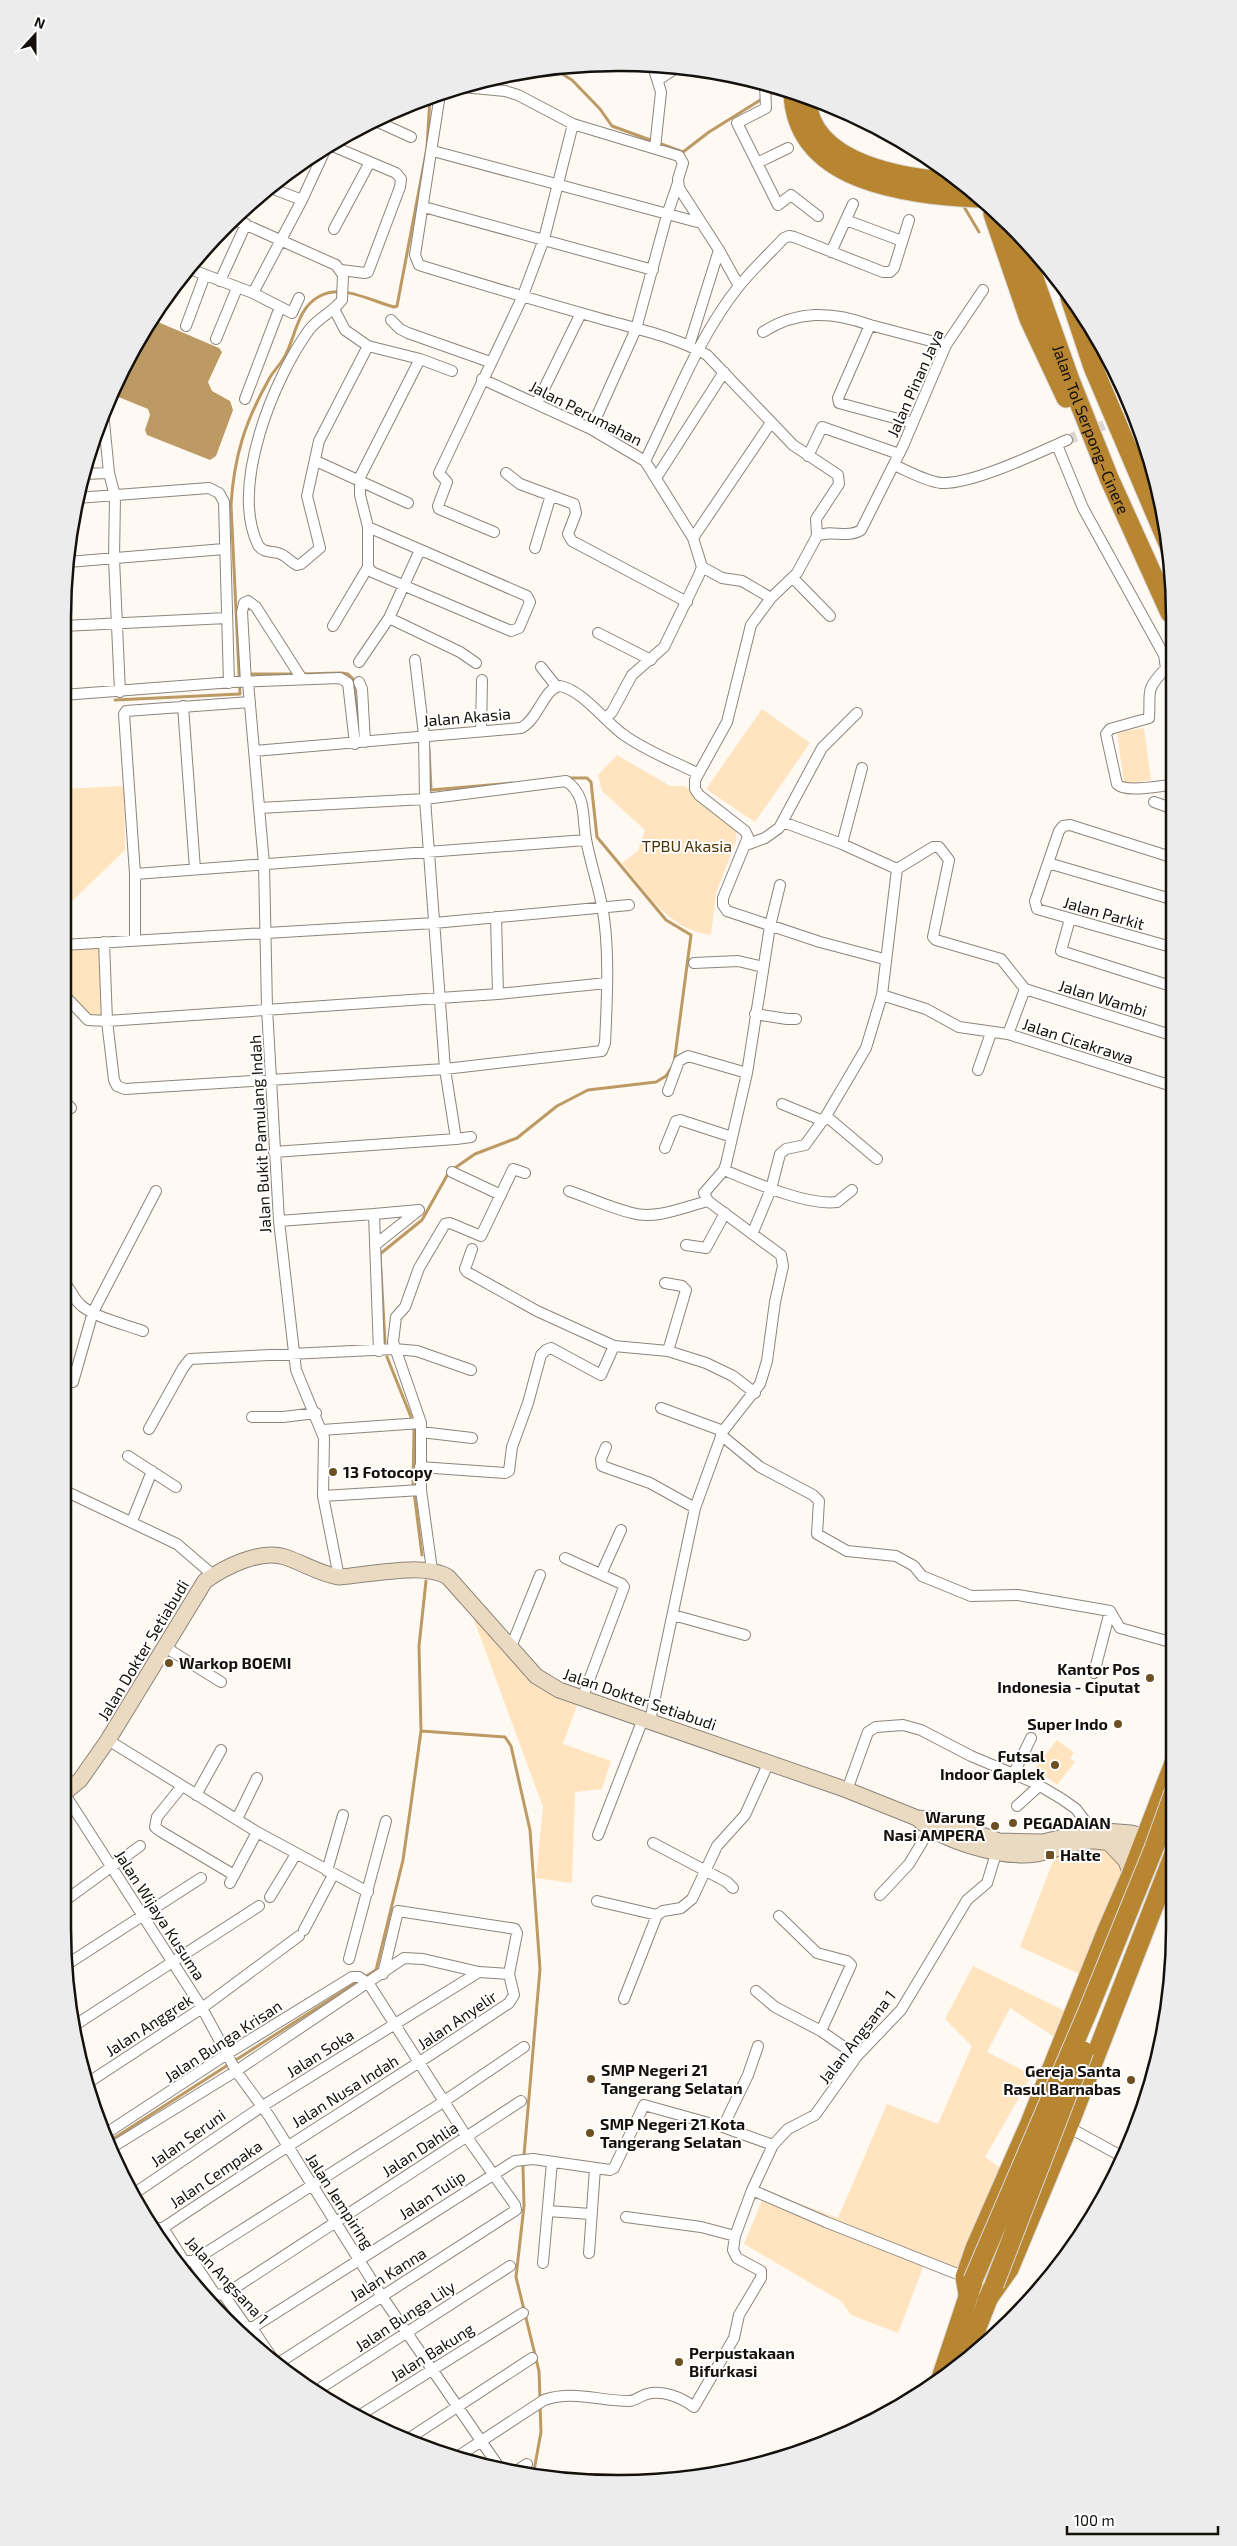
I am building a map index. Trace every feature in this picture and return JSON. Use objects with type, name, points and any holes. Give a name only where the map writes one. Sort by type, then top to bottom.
[{"type":"highway","points":[[793,100],[794,110],[802,132],[816,152],[838,168],[865,180],[904,189],[968,197]]},
{"type":"highway","points":[[807,105],[815,127],[828,143],[845,157],[905,175],[947,180]]},
{"type":"highway","points":[[996,224],[1017,285],[1045,356],[1109,478]]},
{"type":"highway","name":"Jalan Tol Serpong–Cinere","points":[[1025,253],[1070,380],[1109,478],[1166,603]]},
{"type":"highway","name":"Jalan Tol Serpong–Cinere","points":[[1077,319],[1093,367],[1155,513]]},
{"type":"highway","points":[[969,2284],[975,2248],[1030,2123],[1107,1930],[1132,1875],[1166,1785]]},
{"type":"highway","points":[[1158,1806],[1166,1815]]},
{"type":"highway","points":[[944,2368],[969,2284],[1088,2011],[1166,1814]]},
{"type":"highway","points":[[969,2347],[1166,1841]]},
{"type":"highway","points":[[1132,1875],[1153,1881],[1161,1889]]},
{"type":"highway","points":[[991,2293],[1009,2269],[1068,2128],[1166,1875]]},
{"type":"main road","name":"Jalan Dokter Setiabudi","points":[[71,1787],[80,1780],[108,1740],[205,1581],[213,1575],[253,1558],[271,1555],[286,1557],[329,1575],[339,1577],[432,1570],[448,1577],[545,1683],[582,1699],[769,1762],[933,1824],[998,1846],[1034,1854],[1080,1842],[1144,1844]]},
{"type":"main road","name":"Jalan Dokter Setiabudi","points":[[998,1846],[1043,1842],[1092,1830],[1166,1851]]},
{"type":"main road","points":[[1109,1843],[1126,1862],[1132,1875]]},
{"type":"street","points":[[655,72],[661,92],[655,148]]},
{"type":"street","points":[[658,80],[668,74]]},
{"type":"street","points":[[482,89],[518,94],[574,124],[655,148],[682,159],[678,183],[666,215],[636,329],[591,429]]},
{"type":"street","points":[[765,95],[737,123],[778,205],[791,195],[818,216]]},
{"type":"street","points":[[439,102],[415,255],[419,264],[522,298],[636,329],[694,348],[707,355],[770,424],[792,445],[836,472],[839,484],[816,519],[817,536],[793,578],[771,598],[751,625],[723,732],[697,773],[695,789],[699,795],[745,831],[748,837],[723,898],[723,904],[727,911],[820,942],[884,959]]},
{"type":"street","points":[[494,532],[443,512],[438,506],[447,484],[439,473],[522,298],[544,239],[556,186],[574,124]]},
{"type":"street","points":[[384,125],[411,137]]},
{"type":"street","points":[[757,163],[788,148]]},
{"type":"street","points":[[339,149],[396,173],[400,180],[400,187],[368,272],[341,270]]},
{"type":"street","points":[[432,151],[701,224]]},
{"type":"street","points":[[252,293],[279,239],[302,200],[321,159]]},
{"type":"street","points":[[334,229],[370,162]]},
{"type":"street","points":[[678,183],[739,286]]},
{"type":"street","points":[[277,190],[302,200]]},
{"type":"street","points":[[831,252],[853,204]]},
{"type":"street","points":[[424,207],[653,270]]},
{"type":"street","points":[[846,220],[902,241]]},
{"type":"street","points":[[694,348],[739,286],[789,236],[890,272],[909,220]]},
{"type":"street","points":[[242,222],[336,265],[341,270],[343,293],[334,309],[320,319],[299,345],[278,387],[260,431],[252,458],[248,484],[249,508],[259,545],[265,551],[280,553],[297,565],[301,564],[320,548],[307,496],[322,433],[368,346]]},
{"type":"street","points":[[220,281],[246,224]]},
{"type":"street","points":[[644,461],[694,348],[719,250]]},
{"type":"street","points":[[196,271],[252,293],[280,308],[293,312],[299,298]]},
{"type":"street","points":[[186,326],[205,275]]},
{"type":"street","points":[[216,339],[237,288]]},
{"type":"street","name":"Jalan Pinan Jaya","points":[[817,536],[821,533],[852,534],[861,530],[894,465],[946,346],[983,290]]},
{"type":"street","points":[[245,400],[280,308]]},
{"type":"street","points":[[334,309],[345,330],[368,346],[420,359],[452,371]]},
{"type":"street","points":[[537,403],[580,313]]},
{"type":"street","points":[[763,332],[788,319],[817,314],[833,314],[946,346]]},
{"type":"street","points":[[320,319],[340,322]]},
{"type":"street","points":[[391,320],[400,329],[408,333],[490,362]]},
{"type":"street","points":[[870,325],[851,363],[838,398],[839,402],[913,423]]},
{"type":"street","points":[[333,626],[368,567],[368,527],[360,495],[360,476],[420,359]]},
{"type":"street","points":[[656,478],[724,372]]},
{"type":"street","name":"Jalan Perumahan","points":[[482,379],[591,429],[644,461],[694,538],[702,568]]},
{"type":"street","points":[[694,538],[770,424]]},
{"type":"street","points":[[808,456],[822,426],[899,454]]},
{"type":"street","points":[[105,430],[109,473],[115,496],[114,559],[120,692]]},
{"type":"street","points":[[894,465],[936,482],[946,483],[999,468],[1067,440]]},
{"type":"street","points":[[1057,444],[1083,508],[1164,655],[1166,668],[1152,684],[1148,697],[1149,718],[1110,729],[1106,734],[1117,784],[1128,789],[1166,785]]},
{"type":"street","points":[[316,461],[408,503]]},
{"type":"street","points":[[91,474],[109,473]]},
{"type":"street","points":[[506,473],[520,484],[574,504],[576,507],[568,534],[572,541],[686,602]]},
{"type":"street","points":[[85,498],[209,488],[215,490],[224,502],[227,618],[241,679]]},
{"type":"street","points":[[535,548],[551,495]]},
{"type":"street","points":[[368,527],[527,596],[530,602],[519,628],[511,631],[404,587],[372,572],[368,567]]},
{"type":"street","points":[[74,562],[224,549]]},
{"type":"street","points":[[360,662],[389,618],[420,550]]},
{"type":"street","points":[[606,718],[614,708],[632,675],[664,647],[702,568],[722,578],[742,581],[771,598]]},
{"type":"street","points":[[793,578],[830,616]]},
{"type":"street","points":[[241,679],[242,612],[244,603],[248,601],[256,607],[300,677]]},
{"type":"street","points":[[71,626],[227,618]]},
{"type":"street","points":[[389,618],[460,652],[476,664]]},
{"type":"street","points":[[598,634],[651,660]]},
{"type":"street","points":[[415,660],[424,736],[425,799],[445,1069],[456,1139]]},
{"type":"street","points":[[540,667],[556,686],[568,689],[606,718],[624,735],[697,773]]},
{"type":"street","points":[[71,695],[120,692],[241,679],[340,678],[346,680],[363,740]]},
{"type":"street","name":"Jalan Bukit Pamulang Indah","points":[[241,679],[250,702],[264,864],[267,1008],[279,1221],[296,1370],[316,1413],[324,1438],[323,1496],[339,1577]]},
{"type":"street","points":[[481,731],[482,680]]},
{"type":"street","points":[[359,682],[362,689],[363,740]]},
{"type":"street","name":"Jalan Akasia","points":[[254,751],[363,740],[521,728],[528,725],[556,686]]},
{"type":"street","points":[[135,941],[135,874],[124,714],[126,712],[183,706],[250,702]]},
{"type":"street","points":[[183,706],[195,869]]},
{"type":"street","points":[[746,845],[765,838],[783,822],[822,748],[857,713]]},
{"type":"street","points":[[842,844],[862,768]]},
{"type":"street","points":[[104,942],[107,1021],[114,1080],[117,1086],[125,1089],[445,1069],[602,1051],[605,1043],[607,983],[603,908],[586,840],[580,796],[576,788],[566,782],[425,799],[260,808]]},
{"type":"street","points":[[1154,802],[1166,806]]},
{"type":"street","points":[[783,822],[842,844],[897,869]]},
{"type":"street","points":[[1166,855],[1070,825],[1063,826],[1059,830],[1048,863],[1166,898]]},
{"type":"street","points":[[135,874],[429,854],[586,840]]},
{"type":"street","points":[[897,869],[933,847],[939,847],[949,860],[932,932],[936,940],[1000,959],[1025,989]]},
{"type":"street","name":"Jalan Parkit","points":[[1048,863],[1035,901],[1037,909],[1166,946]]},
{"type":"street","points":[[753,1232],[771,1189],[782,1152],[786,1149],[805,1145],[825,1118],[866,1048],[882,995],[884,959],[897,869]]},
{"type":"street","points":[[598,1834],[647,1720],[673,1615],[695,1508],[722,1433],[732,1417],[760,1384],[767,1361],[775,1302],[784,1266],[781,1255],[753,1232],[708,1201],[705,1197],[705,1190],[724,1170],[747,1073],[770,926],[780,885]]},
{"type":"street","points":[[71,944],[434,923],[629,905]]},
{"type":"street","points":[[496,917],[498,994]]},
{"type":"street","points":[[1070,919],[1061,951],[1166,984]]},
{"type":"street","points":[[694,963],[738,961],[763,967]]},
{"type":"street","points":[[71,1003],[88,1020],[107,1021],[267,1008],[498,994],[607,983]]},
{"type":"street","name":"Jalan Cicakrawa","points":[[1025,989],[1008,1034],[1166,1084]]},
{"type":"street","name":"Jalan Wambi","points":[[1025,989],[1166,1033]]},
{"type":"street","points":[[882,995],[926,1010],[959,1027],[1008,1034]]},
{"type":"street","points":[[755,1014],[796,1019]]},
{"type":"street","points":[[978,1070],[991,1033]]},
{"type":"street","points":[[668,1091],[679,1060],[682,1057],[688,1056],[747,1073]]},
{"type":"street","points":[[782,1104],[825,1118],[877,1159]]},
{"type":"street","points":[[665,1148],[676,1121],[680,1120],[732,1137]]},
{"type":"street","points":[[274,1152],[471,1137]]},
{"type":"street","points":[[432,1570],[416,1491],[420,1466],[419,1426],[394,1349],[396,1317],[405,1308],[419,1268],[445,1224],[450,1222],[481,1236],[513,1169],[525,1172]]},
{"type":"street","points":[[724,1170],[771,1189],[831,1203],[843,1200],[852,1190]]},
{"type":"street","points":[[452,1172],[501,1195]]},
{"type":"street","points":[[73,1382],[93,1312],[156,1191]]},
{"type":"street","points":[[569,1191],[638,1214],[663,1213],[708,1201]]},
{"type":"street","points":[[279,1221],[420,1210],[375,1245]]},
{"type":"street","points":[[686,1245],[706,1248],[725,1213]]},
{"type":"street","points":[[374,1214],[379,1351]]},
{"type":"street","points":[[472,1249],[465,1269],[467,1272],[537,1311],[614,1346],[668,1351],[716,1367],[755,1392]]},
{"type":"street","points":[[665,1283],[682,1286],[686,1290],[668,1351]]},
{"type":"street","points":[[71,1290],[77,1302],[93,1312],[143,1331]]},
{"type":"street","points":[[420,1466],[505,1473],[509,1471],[512,1447],[528,1403],[541,1355],[551,1348],[601,1375],[614,1346]]},
{"type":"street","points":[[149,1430],[183,1368],[190,1359],[394,1349],[417,1351],[471,1370]]},
{"type":"street","points":[[661,1408],[722,1433],[760,1467],[813,1494],[819,1500],[817,1534],[841,1549],[852,1553],[896,1556],[914,1566],[922,1576],[971,1596],[1018,1595],[1110,1611],[1120,1628],[1166,1641]]},
{"type":"street","points":[[252,1417],[283,1417],[316,1413]]},
{"type":"street","points":[[322,1430],[403,1425],[419,1426],[472,1438]]},
{"type":"street","points":[[606,1447],[601,1459],[602,1466],[650,1483],[695,1508]]},
{"type":"street","points":[[128,1456],[176,1487]]},
{"type":"street","points":[[132,1521],[152,1471]]},
{"type":"street","points":[[323,1496],[416,1491]]},
{"type":"street","points":[[71,1494],[132,1521],[183,1547],[213,1575]]},
{"type":"street","points":[[601,1574],[621,1530]]},
{"type":"street","points":[[565,1558],[622,1584],[623,1590],[605,1633],[582,1699]]},
{"type":"street","points":[[511,1647],[540,1575]]},
{"type":"street","points":[[1094,1673],[1110,1611]]},
{"type":"street","points":[[673,1615],[745,1635]]},
{"type":"street","points":[[165,1647],[222,1682]]},
{"type":"street","points":[[847,1790],[868,1732],[876,1727],[903,1725],[922,1730],[971,1756],[1039,1786],[1071,1806],[1092,1830]]},
{"type":"street","points":[[1013,1774],[1031,1738]]},
{"type":"street","points":[[108,1740],[257,1832],[368,1892]]},
{"type":"street","points":[[196,1795],[221,1750]]},
{"type":"street","points":[[624,1999],[657,1915],[663,1911],[688,1904],[717,1846],[745,1815],[769,1762]]},
{"type":"street","points":[[236,1819],[257,1778]]},
{"type":"street","points":[[182,1786],[157,1817],[155,1823],[157,1829],[232,1879],[257,1832]]},
{"type":"street","points":[[1017,1806],[1039,1786]]},
{"type":"street","name":"Jalan Wijaya Kusuma","points":[[71,1806],[202,2008],[236,2071]]},
{"type":"street","points":[[330,1873],[343,1814]]},
{"type":"street","points":[[349,1959],[386,1821]]},
{"type":"street","points":[[880,1895],[909,1864],[933,1824]]},
{"type":"street","points":[[653,1843],[733,1888]]},
{"type":"street","points":[[71,1896],[140,1846]]},
{"type":"street","name":"Jalan Angsana 1","points":[[483,2441],[540,2403],[558,2396],[570,2395],[630,2401],[649,2394],[657,2394],[678,2397],[694,2407],[734,2338],[739,2316],[762,2273],[759,2269],[737,2258],[733,2250],[735,2236],[752,2190],[773,2145],[788,2129],[815,2115],[857,2056],[901,2010],[966,1900],[987,1883],[998,1846]]},
{"type":"street","points":[[270,1897],[296,1854]]},
{"type":"street","name":"Jalan Anggrek","points":[[93,2079],[202,2008],[301,1933],[330,1873]]},
{"type":"street","points":[[72,1961],[201,1878]]},
{"type":"street","points":[[597,1901],[657,1915]]},
{"type":"street","points":[[80,2022],[259,1906]]},
{"type":"street","points":[[116,2145],[236,2071],[369,1984],[383,1974],[404,1958],[422,1959],[479,1972],[509,1974],[517,1933],[515,1929],[403,1910],[398,1911],[383,1974]]},
{"type":"street","points":[[779,1916],[817,1953],[847,1961],[851,1965],[820,2031]]},
{"type":"street","name":"Jalan Soka","points":[[261,2107],[479,1972]]},
{"type":"street","name":"Jalan Anyelir","points":[[420,2063],[512,2000],[514,1995],[509,1974]]},
{"type":"street","name":"Jalan Bunga Krisan","points":[[110,2130],[227,2054],[352,1977],[359,1977],[369,1984]]},
{"type":"street","points":[[369,1984],[466,2136],[493,2174]]},
{"type":"street","points":[[756,1991],[775,2007],[820,2031],[857,2056]]},
{"type":"street","points":[[723,2127],[748,2075],[758,2046]]},
{"type":"street","points":[[193,2261],[444,2101],[524,2047]]},
{"type":"street","name":"Jalan Nusa Indah","points":[[286,2146],[420,2063]]},
{"type":"street","name":"Jalan Jempiring","points":[[236,2071],[360,2260],[381,2296],[495,2460]]},
{"type":"street","name":"Jalan Dahlia","points":[[224,2295],[521,2101]]},
{"type":"street","points":[[543,2263],[552,2162],[610,2170],[617,2165],[644,2105],[723,2127],[773,2145]]},
{"type":"street","name":"Jalan Seruni","points":[[139,2190],[261,2107]]},
{"type":"street","points":[[1068,2128],[1116,2154]]},
{"type":"street","name":"Jalan Cempaka","points":[[163,2228],[286,2146]]},
{"type":"street","name":"Jalan Tulip","points":[[252,2328],[493,2174],[522,2159],[552,2162]]},
{"type":"street","points":[[589,2253],[595,2168]]},
{"type":"street","name":"Jalan Kanna","points":[[282,2359],[516,2210],[515,2205],[493,2174]]},
{"type":"street","points":[[752,2190],[969,2284]]},
{"type":"street","points":[[548,2211],[591,2214]]},
{"type":"street","points":[[626,2217],[701,2227],[735,2236]]},
{"type":"street","name":"Jalan Angsana 1","points":[[163,2228],[184,2261],[193,2261],[215,2294],[224,2295],[245,2325],[252,2328],[262,2342]]},
{"type":"street","name":"Jalan Bunga Lily","points":[[322,2388],[510,2266]]},
{"type":"street","name":"Jalan Bakung","points":[[365,2412],[523,2312]]},
{"type":"street","points":[[414,2435],[532,2358]]},
{"type":"street","points":[[465,2452],[483,2441]]},
{"type":"street","points":[[524,2466],[528,2464]]},
{"type":"green space","points":[[762,709],[810,743],[755,822],[706,789]]},
{"type":"green space","points":[[1144,728],[1151,780],[1124,784],[1117,732]]},
{"type":"green space","name":"TPBU Akasia","points":[[617,755],[670,786],[685,786],[737,830],[736,841],[716,893],[711,935],[683,926],[671,918],[651,898],[622,863],[638,851],[645,830],[602,791],[598,775]]},
{"type":"green space","points":[[124,786],[125,850],[71,902],[71,789]]},
{"type":"green space","points":[[100,947],[103,1016],[90,1016],[71,996],[71,949]]},
{"type":"green space","points":[[466,1598],[541,1682],[580,1697],[563,1744],[611,1761],[602,1789],[575,1792],[572,1883],[536,1878],[543,1807]]},
{"type":"green space","name":"Futsal Indoor Gaplek","points":[[1057,1740],[1074,1753],[1070,1758],[1075,1762],[1057,1785],[1035,1768]]},
{"type":"green space","points":[[1085,1845],[1110,1851],[1126,1875],[1084,1976],[1020,1947],[1055,1856]]},
{"type":"green space","points":[[973,1966],[1069,2013],[1059,2040],[1010,2008],[987,2052],[1032,2075],[985,2157],[1020,2182],[983,2280],[927,2257],[898,2333],[851,2315],[841,2301],[744,2244],[766,2191],[838,2218],[887,2104],[938,2124],[972,2046],[945,2019]]},
{"type":"shaded area","points":[[158,322],[219,348],[222,352],[208,382],[212,391],[230,401],[233,410],[216,456],[210,460],[147,435],[145,430],[150,415],[148,409],[118,397],[128,376]]},
{"type":"waterway","points":[[563,74],[572,80],[600,109],[612,126],[683,152],[709,132],[771,93]]},
{"type":"waterway","points":[[115,700],[240,694],[231,505],[235,471],[242,440],[253,410],[271,376],[284,357],[302,314],[313,301],[320,296],[338,292],[357,295],[394,307],[397,306],[427,148],[430,105]]},
{"type":"waterway","points":[[963,205],[979,232]]},
{"type":"waterway","points":[[301,674],[341,673],[348,674],[353,679],[360,738],[363,737]]},
{"type":"waterway","points":[[249,674],[295,674]]},
{"type":"waterway","points":[[429,749],[431,790],[512,783]]},
{"type":"waterway","points":[[385,1342],[380,1254],[422,1220],[449,1172],[475,1154],[517,1138],[557,1106],[588,1090],[656,1082],[666,1076],[674,1064],[691,935],[666,920],[597,837],[591,782],[587,778],[568,778]]},
{"type":"waterway","points":[[387,1357],[411,1417],[414,1431],[413,1484],[422,1555]]},
{"type":"waterway","points":[[114,2138],[376,1970],[403,1860],[421,1731],[419,1646],[426,1581]]},
{"type":"waterway","points":[[421,1731],[505,1737],[511,1746],[530,1830],[540,1969],[523,2167],[524,2206],[516,2277],[539,2371],[540,2398]]},
{"type":"waterway","points":[[534,2468],[541,2432],[540,2405]]},
{"type":"tunnel","points":[[1067,440],[1127,416]]},
{"type":"place","name":"13 Fotocopy","points":[[333,1472]]},
{"type":"place","name":"Warkop BOEMI","points":[[169,1663]]},
{"type":"place","name":"Kantor Pos Indonesia - Ciputat","points":[[1150,1678]]},
{"type":"place","name":"Super Indo","points":[[1118,1724]]},
{"type":"place","name":"Futsal Indoor Gaplek","points":[[1055,1765]]},
{"type":"place","name":"PEGADAIAN","points":[[1013,1823]]},
{"type":"place","name":"Warung Nasi AMPERA","points":[[995,1826]]},
{"type":"place","name":"Halte","points":[[1050,1855]]},
{"type":"place","name":"SMP Negeri 21 Tangerang Selatan","points":[[591,2079]]},
{"type":"place","name":"Gereja Santa Rasul Barnabas","points":[[1131,2080]]},
{"type":"place","name":"SMP Negeri 21 Kota Tangerang Selatan","points":[[590,2133]]},
{"type":"place","name":"Perpustakaan Bifurkasi","points":[[679,2362]]}]
